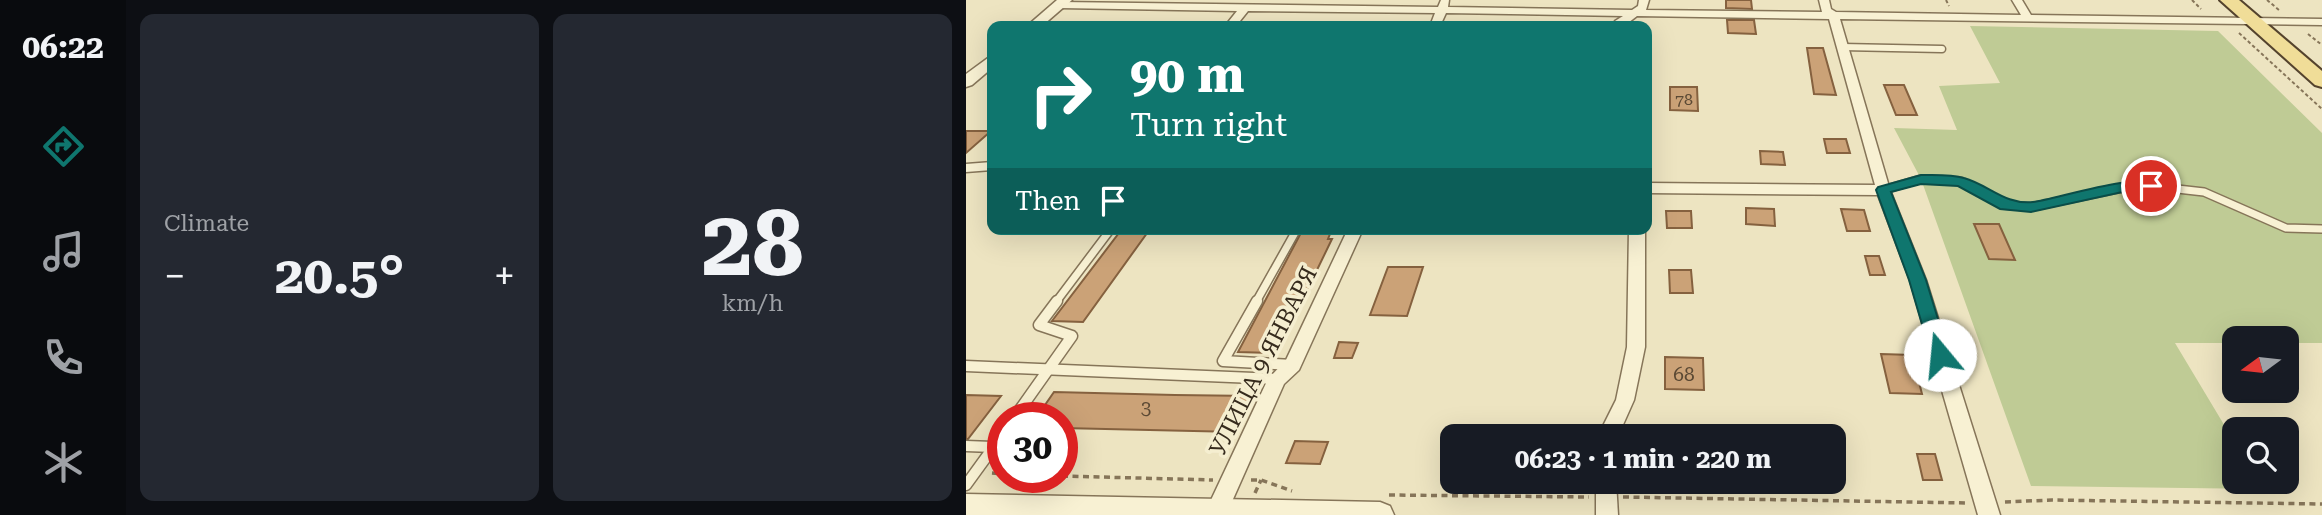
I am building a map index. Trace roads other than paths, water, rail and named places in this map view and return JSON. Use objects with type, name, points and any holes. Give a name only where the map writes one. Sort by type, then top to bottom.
[{"type":"main road","points":[[2229,0],[2322,81]]},
{"type":"street","points":[[1621,21],[1643,7],[1644,0]]},
{"type":"street","points":[[1824,0],[1826,10],[1834,16],[1883,190],[1917,280],[1989,515]]},
{"type":"street","points":[[2017,0],[2028,19]]},
{"type":"street","points":[[1040,21],[1062,3],[1245,8],[1444,5],[1630,14],[2322,22]]},
{"type":"street","points":[[1234,21],[1245,8]]},
{"type":"street","points":[[1630,14],[1634,21]]},
{"type":"street","points":[[966,82],[987,65]]},
{"type":"street","points":[[966,168],[987,166]]},
{"type":"street","points":[[1652,188],[1883,190]]},
{"type":"street","name":"УЛИЦА 9 ЯНВАРЯ","points":[[1215,514],[1233,480],[1277,379],[1293,365],[1353,235]]},
{"type":"street","points":[[1614,424],[1625,400],[1636,347],[1637,235]]},
{"type":"street","points":[[1607,494],[1608,515]]},
{"type":"street","points":[[966,507],[1215,514],[1380,505]]},
{"type":"lane","points":[[1842,47],[1942,49]]},
{"type":"lane","points":[[1883,190],[1921,179],[1961,181],[2005,205],[2031,207],[2127,187],[2151,186],[2204,192],[2286,228],[2322,229]]},
{"type":"lane","points":[[1025,402],[1072,336],[1040,325],[1107,235]]},
{"type":"lane","points":[[1293,365],[1223,361],[1294,235]]},
{"type":"lane","points":[[966,366],[1277,379]]},
{"type":"lane","points":[[966,446],[987,447]]},
{"type":"lane","points":[[966,485],[987,455]]}]
